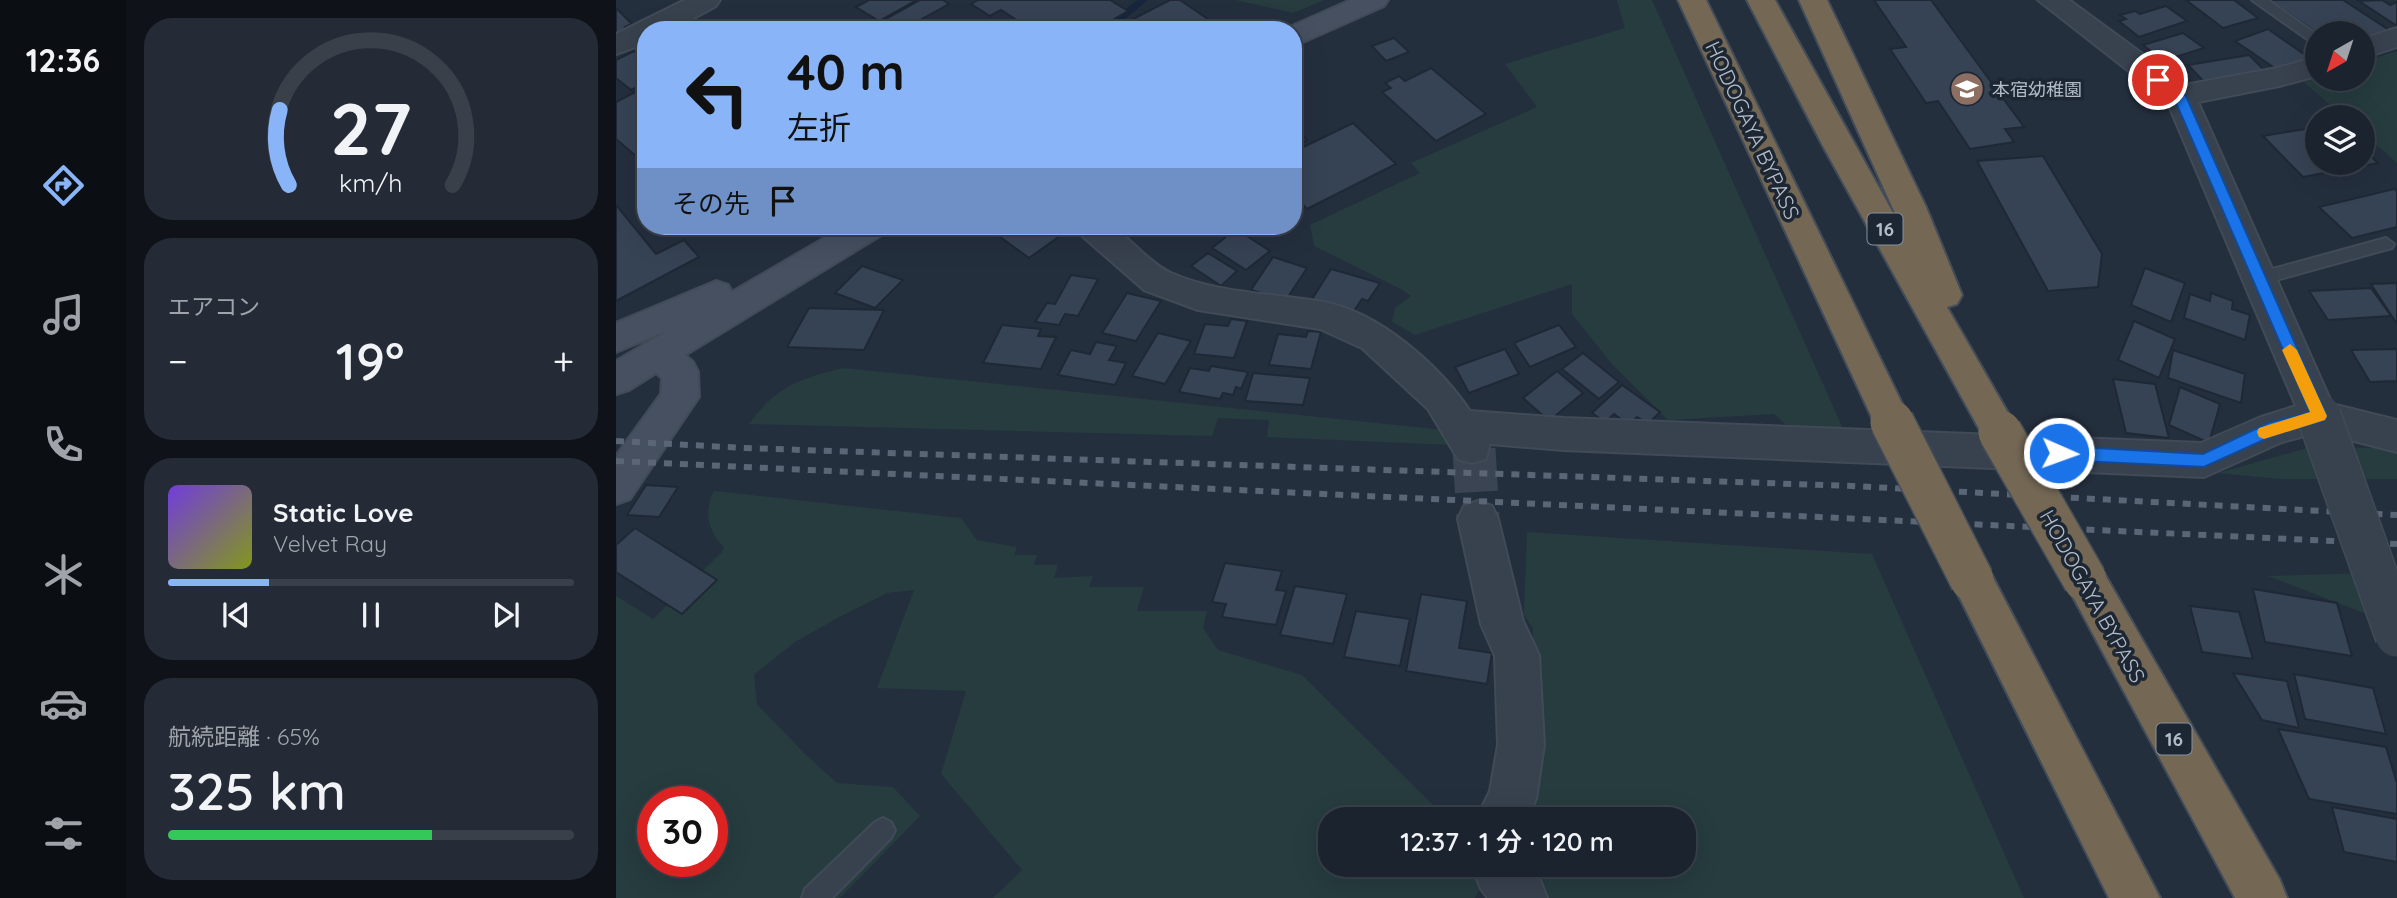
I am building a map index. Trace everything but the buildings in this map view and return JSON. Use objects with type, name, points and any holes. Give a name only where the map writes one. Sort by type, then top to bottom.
[{"type":"highway","name":"HODOGAYA BYPASS","points":[[1692,0],[1892,422],[2135,898]]},
{"type":"highway","points":[[1818,11],[1910,207],[2000,432]]},
{"type":"highway","name":"HODOGAYA BYPASS","points":[[1767,12],[1838,146],[2263,898]]},
{"type":"street","points":[[667,21],[706,0]]},
{"type":"street","points":[[1302,32],[1374,0]]},
{"type":"street","points":[[2052,0],[2180,96],[2319,416],[2397,635]]},
{"type":"street","points":[[616,46],[637,36]]},
{"type":"street","points":[[2375,45],[2397,37]]},
{"type":"street","points":[[2180,96],[2305,69]]},
{"type":"street","points":[[617,338],[850,235]]},
{"type":"street","points":[[616,379],[855,235]]},
{"type":"street","points":[[1102,235],[1156,281],[1198,297],[1326,316],[1375,338],[1441,398],[1466,437],[1564,433],[2204,460],[2274,428],[2319,416],[2397,436]]},
{"type":"street","points":[[616,487],[680,397],[680,372],[657,352],[617,338]]},
{"type":"street","points":[[1478,519],[1503,624],[1517,655],[1521,745],[1512,799],[1507,807]]},
{"type":"street","points":[[1503,877],[1522,898]]},
{"type":"lane","points":[[2259,0],[2305,33]]},
{"type":"lane","points":[[2258,279],[2386,244]]},
{"type":"lane","points":[[814,898],[883,830]]},
{"type":"green space","points":[[1236,0],[1324,0],[1293,13]]},
{"type":"green space","points":[[1617,0],[1652,0],[1844,431],[1792,430],[1774,414],[1668,420],[1612,364],[1572,314],[1572,284],[1415,335],[1392,322],[1395,308],[1411,296],[1314,246],[1310,225],[1420,173],[1411,163],[1537,107],[1505,64],[1625,28]]},
{"type":"green space","points":[[2397,51],[2397,163],[2375,144],[2375,105],[2330,105],[2314,91],[2375,91],[2375,58]]},
{"type":"green space","points":[[843,368],[1445,430],[1453,445],[1267,437],[1269,420],[1218,418],[1212,436],[749,424],[769,401],[790,386]]},
{"type":"green space","points":[[2307,448],[2375,448],[2397,453],[2397,479],[2280,479],[2218,473]]},
{"type":"green space","points":[[714,491],[961,518],[977,540],[1017,547],[1014,555],[1037,555],[1034,565],[1058,565],[1054,578],[1093,576],[1089,587],[1144,587],[1137,611],[1207,611],[1203,628],[1218,650],[1302,675],[1435,807],[1318,807],[1318,877],[1486,877],[1475,898],[993,898],[1022,870],[941,774],[966,691],[877,688],[914,590],[887,593],[839,617],[795,642],[754,675],[757,704],[837,783],[893,787],[920,816],[840,898],[616,898],[616,596],[653,619],[722,552],[724,547],[714,535],[709,521],[709,506]]},
{"type":"green space","points":[[1527,532],[1872,554],[2024,898],[1539,898],[1521,877],[1696,877],[1696,807],[1518,807],[1534,735],[1533,628],[1524,615]]},
{"type":"green space","points":[[2397,572],[2382,620],[2268,576]]},
{"type":"waterway","points":[[1116,21],[1143,0]]},
{"type":"tunnel","points":[[1474,449],[1478,519]]},
{"type":"railway","points":[[616,441],[745,448],[1852,486],[2397,515]]},
{"type":"railway","points":[[616,461],[2397,544]]},
{"type":"slow traffic","points":[[2264,432],[2319,416],[2290,350]]},
{"type":"place","name":"本宿幼稚園","points":[[1967,89]]},
{"type":"route","points":[[2059,453],[2204,460],[2274,428],[2319,416],[2180,96],[2158,80]]}]
